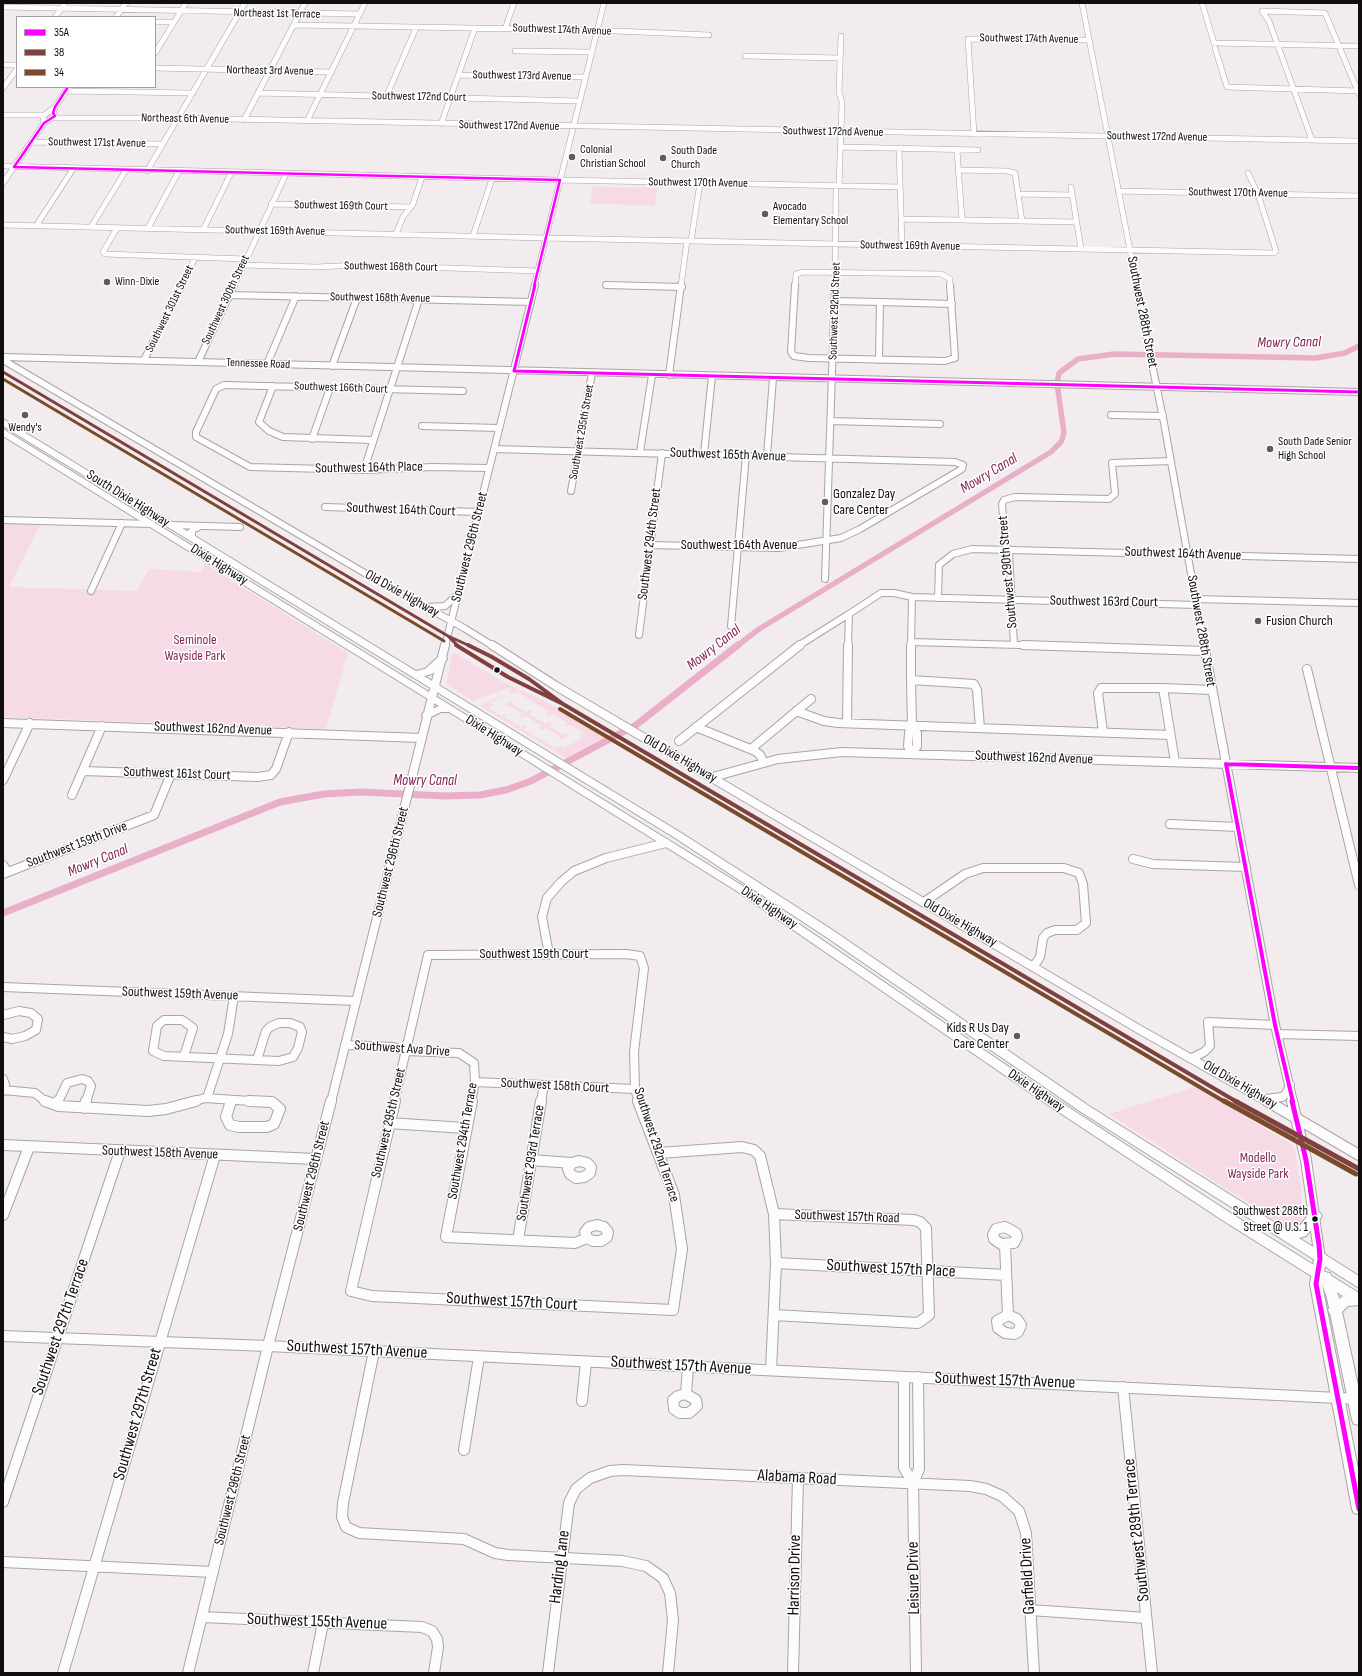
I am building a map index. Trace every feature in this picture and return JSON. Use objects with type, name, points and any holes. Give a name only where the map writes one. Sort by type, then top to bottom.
[{"type":"highway","points":[[5,425],[64,459]]},
{"type":"highway","points":[[6,434],[17,436],[48,454],[64,459]]},
{"type":"highway","points":[[6,434],[131,511],[140,512],[162,523],[169,529]]},
{"type":"highway","name":"South Dixie Highway","points":[[64,459],[169,529]]},
{"type":"highway","name":"South Dixie Highway","points":[[131,511],[152,524],[192,538],[212,550]]},
{"type":"highway","points":[[152,524],[162,526],[184,538],[192,538],[191,531],[200,526]]},
{"type":"highway","name":"Dixie Highway","points":[[169,529],[229,572],[354,637],[679,836],[752,883],[1066,1097],[1359,1283]]},
{"type":"highway","name":"Dixie Highway","points":[[212,550],[237,565],[343,642],[764,905],[1119,1147],[1359,1300]]},
{"type":"highway","points":[[343,642],[360,648],[417,682],[434,686]]},
{"type":"highway","points":[[414,674],[428,672],[442,659]]},
{"type":"highway","points":[[431,697],[446,699],[508,737],[525,741]]},
{"type":"highway","points":[[427,715],[439,709],[452,709]]},
{"type":"highway","points":[[598,800],[618,806],[663,833],[679,836]]},
{"type":"highway","points":[[666,843],[677,843],[733,877],[752,883]]},
{"type":"highway","points":[[890,991],[916,1003],[960,1032],[975,1034]]},
{"type":"highway","points":[[977,1051],[987,1051],[1036,1083],[1066,1097]]},
{"type":"highway","points":[[1119,1147],[1134,1148],[1176,1177],[1208,1188]]},
{"type":"highway","points":[[1280,1234],[1293,1235],[1300,1233],[1315,1216]]},
{"type":"highway","points":[[1335,1310],[1344,1301],[1359,1300]]},
{"type":"main road","name":"Southwest 288th Street","points":[[1320,1259],[1323,1278],[1335,1310],[1356,1398],[1359,1420]]},
{"type":"main road","name":"Southwest 288th Street","points":[[1323,1278],[1316,1284],[1359,1509]]},
{"type":"street","points":[[3,7],[6,3]]},
{"type":"street","points":[[56,16],[66,3]]},
{"type":"street","points":[[117,16],[126,3]]},
{"type":"street","points":[[157,45],[186,3]]},
{"type":"street","points":[[147,171],[245,3]]},
{"type":"street","points":[[244,120],[305,3]]},
{"type":"street","points":[[308,121],[365,3]]},
{"type":"street","points":[[505,29],[514,3]]},
{"type":"street","name":"Southwest 296th Street","points":[[188,1673],[268,1346],[407,800],[431,697],[452,622],[604,3]]},
{"type":"street","name":"Southwest 288th Street","points":[[1082,3],[1171,461],[1212,690],[1276,1030],[1298,1119],[1315,1216],[1320,1259]]},
{"type":"street","points":[[1202,3],[1214,42],[1359,46]]},
{"type":"street","name":"Northeast 1st Terrace","points":[[3,7],[359,15]]},
{"type":"street","points":[[1312,140],[1268,21],[1262,11],[1325,12],[1339,46],[1357,81],[1359,94]]},
{"type":"street","points":[[156,22],[174,22]]},
{"type":"street","name":"Southwest 174th Avenue","points":[[294,25],[475,28],[709,35]]},
{"type":"street","points":[[386,97],[416,28]]},
{"type":"street","points":[[441,124],[475,28]]},
{"type":"street","points":[[840,132],[842,102],[839,92],[839,58],[841,36]]},
{"type":"street","name":"Southwest 174th Avenue","points":[[974,134],[968,39],[1089,40]]},
{"type":"street","points":[[1215,48],[1227,87],[1358,91]]},
{"type":"street","points":[[515,51],[591,52]]},
{"type":"street","points":[[746,56],[839,58]]},
{"type":"street","points":[[3,65],[16,65]]},
{"type":"street","points":[[156,68],[207,69]]},
{"type":"street","name":"Northeast 3rd Avenue","points":[[207,69],[332,72]]},
{"type":"street","points":[[3,88],[16,70]]},
{"type":"street","name":"Southwest 173rd Avenue","points":[[459,75],[585,77]]},
{"type":"street","points":[[3,183],[67,89],[193,93]]},
{"type":"street","name":"Southwest 172nd Court","points":[[258,93],[580,101]]},
{"type":"street","points":[[48,117],[54,107]]},
{"type":"street","name":"Northeast 6th Avenue","points":[[3,115],[308,121]]},
{"type":"street","name":"Southwest 172nd Avenue","points":[[308,121],[1359,141]]},
{"type":"street","name":"Southwest 292nd Street","points":[[825,579],[831,458],[837,186],[840,132]]},
{"type":"street","name":"Southwest 171st Avenue","points":[[31,142],[162,144]]},
{"type":"street","points":[[840,148],[978,150]]},
{"type":"street","points":[[900,149],[902,246]]},
{"type":"street","points":[[956,150],[962,220]]},
{"type":"street","name":"Southwest 170th Avenue","points":[[3,166],[179,172],[900,187]]},
{"type":"street","points":[[36,226],[73,169]]},
{"type":"street","points":[[91,227],[126,170]]},
{"type":"street","points":[[958,170],[1014,172],[1017,175],[1022,221]]},
{"type":"street","points":[[148,228],[179,172]]},
{"type":"street","points":[[204,230],[231,173]]},
{"type":"street","points":[[1248,173],[1258,194]]},
{"type":"street","name":"Southwest 300th Street","points":[[198,362],[230,295],[270,204],[286,174]]},
{"type":"street","points":[[396,234],[403,217],[410,207],[422,177]]},
{"type":"street","points":[[473,236],[492,178]]},
{"type":"street","points":[[669,375],[689,241],[700,183]]},
{"type":"street","points":[[1071,188],[1080,249]]},
{"type":"street","name":"Southwest 170th Avenue","points":[[1118,191],[1359,196]]},
{"type":"street","points":[[1019,194],[1072,195]]},
{"type":"street","name":"Southwest 169th Avenue","points":[[3,225],[1274,253],[1276,251],[1258,194]]},
{"type":"street","name":"Southwest 169th Court","points":[[270,204],[410,207]]},
{"type":"street","points":[[901,219],[1076,222]]},
{"type":"street","name":"Southwest 168th Court","points":[[117,228],[103,252],[105,254],[195,258],[316,267],[360,265],[538,271]]},
{"type":"street","name":"Southwest 301st Street","points":[[144,360],[195,258]]},
{"type":"street","points":[[804,272],[836,272],[944,275],[950,279],[955,356],[953,360],[879,360],[798,357],[791,352],[795,275],[804,272]]},
{"type":"street","points":[[606,285],[682,287]]},
{"type":"street","name":"Southwest 168th Avenue","points":[[230,295],[531,302]]},
{"type":"street","points":[[267,364],[296,296]]},
{"type":"street","points":[[332,366],[357,298]]},
{"type":"street","points":[[364,470],[372,440],[419,299]]},
{"type":"street","points":[[835,301],[952,304]]},
{"type":"street","points":[[879,360],[880,302]]},
{"type":"street","name":"Tennessee Road","points":[[3,359],[144,360],[833,380],[1359,392]]},
{"type":"street","name":"Old Dixie Highway","points":[[3,359],[340,559],[469,631],[556,686],[713,777],[1142,1031],[1264,1099],[1359,1155]]},
{"type":"street","name":"Southwest 295th Street","points":[[571,491],[592,373]]},
{"type":"street","points":[[640,452],[652,375]]},
{"type":"street","points":[[704,454],[712,376]]},
{"type":"street","points":[[767,456],[773,378]]},
{"type":"street","name":"Southwest 166th Court","points":[[250,468],[196,437],[196,432],[219,387],[230,384],[463,391]]},
{"type":"street","points":[[273,386],[259,422],[269,431],[283,437],[372,440]]},
{"type":"street","points":[[312,438],[330,388]]},
{"type":"street","points":[[1111,415],[1162,416]]},
{"type":"street","points":[[832,421],[940,424]]},
{"type":"street","points":[[422,426],[499,428]]},
{"type":"street","name":"Southwest 165th Avenue","points":[[494,449],[746,455],[955,462],[962,464]]},
{"type":"street","name":"Southwest 294th Street","points":[[639,635],[649,545],[662,453]]},
{"type":"street","points":[[731,626],[746,455]]},
{"type":"street","name":"Southwest 290th Street","points":[[1014,645],[1008,549],[1005,543],[1002,504],[1005,499],[1015,497],[1103,500],[1112,498],[1115,492],[1112,466],[1117,461],[1171,461]]},
{"type":"street","name":"Southwest 164th Avenue","points":[[649,545],[785,548],[828,541],[860,530],[962,469],[962,464]]},
{"type":"street","name":"Southwest 164th Place","points":[[250,468],[364,470],[432,467],[489,468]]},
{"type":"street","name":"Southwest 164th Court","points":[[325,507],[478,512]]},
{"type":"street","points":[[3,520],[152,524]]},
{"type":"street","points":[[91,590],[122,523]]},
{"type":"street","points":[[169,529],[200,526],[240,527]]},
{"type":"street","name":"Southwest 164th Avenue","points":[[938,598],[938,569],[941,563],[947,557],[969,550],[1008,549],[1359,559]]},
{"type":"street","name":"Southwest 163rd Court","points":[[679,740],[808,638],[882,593],[894,593],[912,598],[1359,603]]},
{"type":"street","points":[[426,607],[445,606],[458,594]]},
{"type":"street","points":[[912,598],[912,726],[917,733],[917,746],[912,754]]},
{"type":"street","points":[[847,723],[848,614]]},
{"type":"street","points":[[831,624],[849,628]]},
{"type":"street","points":[[448,635],[469,631]]},
{"type":"street","points":[[911,642],[1205,651]]},
{"type":"street","points":[[1307,669],[1359,885]]},
{"type":"street","points":[[912,680],[974,684],[977,690],[980,728]]},
{"type":"street","points":[[1103,732],[1098,693],[1101,688],[1212,690]]},
{"type":"street","points":[[1163,688],[1175,762]]},
{"type":"street","points":[[750,749],[811,699]]},
{"type":"street","points":[[796,711],[824,721],[847,723],[1170,735]]},
{"type":"street","name":"Southwest 162nd Avenue","points":[[3,722],[422,738]]},
{"type":"street","points":[[3,780],[30,723]]},
{"type":"street","points":[[72,795],[102,726]]},
{"type":"street","points":[[696,727],[750,749],[759,754],[764,762]]},
{"type":"street","name":"Southwest 161st Court","points":[[83,771],[258,777],[271,775],[276,769],[288,732]]},
{"type":"street","name":"Southwest 162nd Avenue","points":[[713,777],[764,762],[829,752],[1359,768]]},
{"type":"street","name":"Southwest 159th Drive","points":[[5,870],[154,815],[171,774]]},
{"type":"street","points":[[1170,824],[1238,827]]},
{"type":"street","points":[[549,954],[542,917],[547,898],[561,882],[574,870],[606,858],[666,843]]},
{"type":"street","points":[[1133,859],[1153,864],[1246,867]]},
{"type":"street","points":[[924,902],[965,874],[983,868],[1064,868],[1079,873],[1083,884],[1086,923],[1077,930],[1055,930],[1047,933],[1043,938],[1040,957],[1034,966]]},
{"type":"street","name":"Southwest 159th Court","points":[[428,955],[626,954],[640,956]]},
{"type":"street","name":"Southwest 295th Street","points":[[351,1291],[388,1123],[428,955]]},
{"type":"street","name":"Southwest 292nd Terrace","points":[[640,956],[644,968],[634,1052],[635,1089],[644,1119],[659,1153],[674,1195],[682,1249],[673,1310]]},
{"type":"street","name":"Southwest 159th Avenue","points":[[3,987],[356,1001]]},
{"type":"street","points":[[207,1098],[228,1034],[234,996]]},
{"type":"street","points":[[3,1015],[19,1011],[31,1013],[38,1019],[36,1030],[25,1036],[12,1039],[3,1037]]},
{"type":"street","points":[[184,1056],[193,1028],[182,1020],[164,1020],[157,1026],[153,1051],[164,1056],[279,1061],[293,1057],[298,1048],[302,1032],[300,1027],[284,1023],[270,1027],[266,1031],[257,1060]]},
{"type":"street","points":[[1192,1058],[1204,1052],[1210,1046],[1208,1022],[1276,1030],[1359,1036]]},
{"type":"street","name":"Southwest Ava Drive","points":[[345,1045],[393,1047],[405,1051],[459,1053]]},
{"type":"street","name":"Southwest 294th Terrace","points":[[459,1053],[474,1063],[475,1082],[465,1128],[446,1237],[518,1240]]},
{"type":"street","points":[[3,1079],[5,1085],[3,1091],[34,1093],[48,1103],[56,1105],[84,1108],[159,1110],[193,1100],[207,1098],[272,1102],[280,1108],[277,1119],[274,1124],[267,1127],[239,1127],[230,1125],[226,1117],[231,1100]]},
{"type":"street","points":[[56,1105],[67,1083],[82,1079],[88,1081],[91,1086],[84,1108]]},
{"type":"street","name":"Southwest 158th Court","points":[[475,1082],[635,1089]]},
{"type":"street","name":"Southwest 293rd Terrace","points":[[518,1240],[544,1085]]},
{"type":"street","points":[[1264,1099],[1282,1097],[1286,1094],[1290,1085]]},
{"type":"street","points":[[388,1123],[465,1128]]},
{"type":"street","name":"Southwest 158th Avenue","points":[[3,1145],[316,1160]]},
{"type":"street","points":[[3,1215],[29,1147]]},
{"type":"street","points":[[659,1153],[742,1147],[754,1150],[760,1156],[766,1175],[774,1214],[776,1263],[771,1370]]},
{"type":"street","name":"Southwest 297th Terrace","points":[[3,1502],[120,1151]]},
{"type":"street","name":"Southwest 297th Street","points":[[63,1673],[215,1155]]},
{"type":"street","points":[[531,1160],[572,1164]]},
{"type":"street","name":"Southwest 157th Road","points":[[774,1214],[914,1220],[920,1222],[926,1228],[928,1270]]},
{"type":"street","points":[[518,1240],[575,1243],[587,1238]]},
{"type":"street","points":[[1005,1245],[1008,1315]]},
{"type":"street","name":"Southwest 157th Place","points":[[776,1263],[1006,1275]]},
{"type":"street","points":[[774,1314],[918,1323],[928,1315],[928,1270]]},
{"type":"street","name":"Southwest 157th Court","points":[[351,1291],[372,1296],[673,1310]]},
{"type":"street","name":"Southwest 157th Avenue","points":[[3,1336],[268,1346],[1356,1398]]},
{"type":"street","points":[[374,1351],[343,1503],[342,1517],[346,1527],[359,1534],[464,1539],[495,1553],[508,1555],[636,1563],[655,1571],[663,1578],[668,1587],[673,1607],[668,1673]]},
{"type":"street","points":[[464,1450],[479,1357]]},
{"type":"street","points":[[582,1401],[586,1362]]},
{"type":"street","points":[[686,1394],[688,1366]]},
{"type":"street","name":"Leisure Drive","points":[[904,1377],[904,1468],[913,1484]]},
{"type":"street","name":"Leisure Drive","points":[[916,1673],[913,1484],[919,1469],[918,1377]]},
{"type":"street","name":"Southwest 289th Terrace","points":[[1123,1387],[1152,1673]]},
{"type":"street","name":"Alabama Road","points":[[598,1474],[610,1471],[634,1470],[970,1486],[994,1492]]},
{"type":"street","name":"Harding Lane","points":[[548,1673],[561,1558],[571,1498],[579,1486],[598,1474]]},
{"type":"street","name":"Harrison Drive","points":[[793,1673],[798,1478]]},
{"type":"street","name":"Garfield Drive","points":[[994,1492],[1006,1498],[1014,1505],[1024,1523],[1028,1545],[1034,1673]]},
{"type":"street","points":[[3,1562],[213,1572]]},
{"type":"street","points":[[1030,1610],[1146,1618]]},
{"type":"street","name":"Southwest 155th Avenue","points":[[202,1617],[415,1626],[432,1631],[438,1643],[434,1673]]},
{"type":"street","points":[[313,1673],[323,1623]]},
{"type":"green space","points":[[593,187],[657,188],[655,205],[590,204]]},
{"type":"green space","name":"Seminole Wayside Park","points":[[3,523],[40,525],[9,587],[137,591],[149,569],[201,572],[205,564],[348,653],[326,729],[3,717]]},
{"type":"green space","points":[[453,652],[520,690],[512,694],[508,692],[511,690],[508,688],[473,701],[446,684]]},
{"type":"green space","points":[[522,690],[558,708],[605,737],[566,758],[480,706],[503,696],[489,703],[493,706],[489,708],[501,716],[505,714],[507,715],[504,717],[521,727],[525,725],[527,726],[523,729],[539,739],[545,738],[542,740],[555,748],[560,746],[564,748],[583,738],[579,735],[584,733],[570,725],[564,725],[567,723],[552,714],[548,716],[545,714],[549,712],[518,692]]},
{"type":"green space","points":[[511,701],[514,701],[511,704],[526,712],[530,710],[533,712],[529,714],[546,724],[550,722],[553,724],[549,726],[564,735],[568,734],[569,736],[559,740],[558,739],[561,737],[546,728],[542,730],[539,728],[542,726],[526,716],[522,718],[519,716],[523,714],[508,705],[503,706]]},
{"type":"green space","name":"Modello Wayside Park","points":[[1195,1087],[1294,1146],[1301,1187],[1302,1221],[1298,1229],[1291,1230],[1109,1114]]},
{"type":"waterway","name":"Mowry Canal","points":[[737,646],[759,629],[1051,452],[1061,442],[1064,433],[1057,383],[1059,373],[1078,359],[1114,354],[1316,358],[1345,353],[1359,346]]},
{"type":"waterway","name":"Mowry Canal","points":[[3,913],[280,802],[324,794],[361,792],[445,796],[480,795],[506,790],[531,781],[636,725],[738,645]]},
{"type":"transit line","name":"35A","points":[[14,167],[44,123],[55,116],[53,113],[55,107],[67,88]]},
{"type":"transit line","name":"35A","points":[[14,167],[560,180]]},
{"type":"transit line","name":"35A","points":[[514,371],[560,180]]},
{"type":"transit line","name":"35A","points":[[514,371],[1359,392]]},
{"type":"transit line","name":"38","points":[[3,372],[448,636]]},
{"type":"transit line","name":"34","points":[[3,379],[444,641]]},
{"type":"transit line","name":"38","points":[[448,636],[492,657],[529,679],[563,704],[508,677],[454,644],[448,636]]},
{"type":"transit line","name":"38","points":[[563,704],[1234,1100],[1359,1169]]},
{"type":"transit line","name":"34","points":[[560,709],[1231,1105],[1356,1174]]},
{"type":"transit line","name":"35A","points":[[1226,764],[1275,1025],[1306,1160],[1319,1245],[1320,1259],[1316,1284],[1359,1509]]},
{"type":"transit line","name":"35A","points":[[1226,764],[1359,768]]},
{"type":"place","name":"Colonial Christian School","points":[[572,157]]},
{"type":"place","name":"South Dade Church","points":[[663,158]]},
{"type":"place","name":"Avocado Elementary School","points":[[765,214]]},
{"type":"place","name":"Winn-Dixie","points":[[107,282]]},
{"type":"place","name":"Wendy's","points":[[25,415]]},
{"type":"place","name":"South Dade Senior High School","points":[[1270,449]]},
{"type":"place","name":"Gonzalez Day Care Center","points":[[825,502]]},
{"type":"place","name":"Fusion Church","points":[[1258,621]]},
{"type":"place","name":"Kids R Us Day Care Center","points":[[1017,1036]]},
{"type":"place","name":"Southwest 288th Street @ U.S. 1","points":[[1315,1219]]}]
